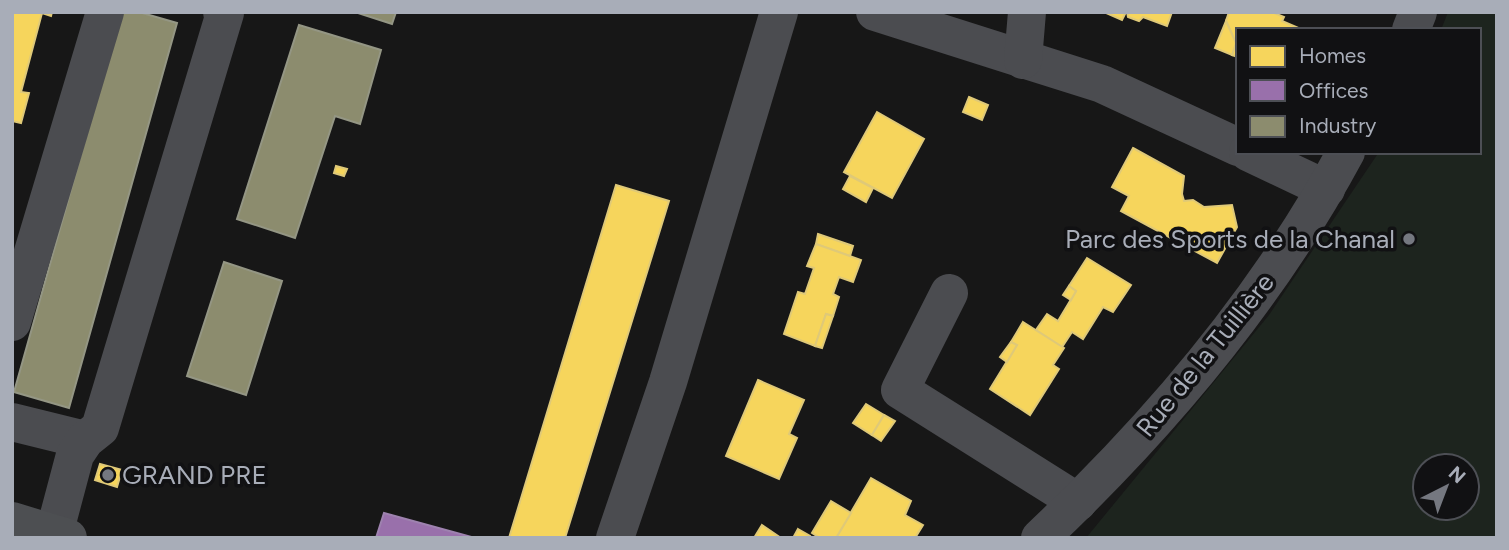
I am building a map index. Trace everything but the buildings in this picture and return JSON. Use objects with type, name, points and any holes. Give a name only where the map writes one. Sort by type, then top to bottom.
[{"type":"main road","points":[[12,522],[61,536]]},
{"type":"street","points":[[12,322],[104,12]]},
{"type":"street","points":[[615,538],[668,382],[779,12]]},
{"type":"street","points":[[875,12],[1102,84],[1236,146]]},
{"type":"street","points":[[1023,60],[1027,12]]},
{"type":"street","points":[[61,536],[75,455],[85,440],[100,428],[224,13]]},
{"type":"street","points":[[1252,154],[1326,189]]},
{"type":"street","name":"Rue de la Tuillière","points":[[1040,538],[1078,502],[1198,371],[1274,272],[1345,154]]},
{"type":"street","points":[[949,293],[900,390],[1078,502]]},
{"type":"street","points":[[12,422],[85,440]]},
{"type":"shaded area","name":"Parc des Sports de la Chanal","points":[[1448,12],[1497,12],[1497,538],[1086,538],[1269,315],[1378,154],[1481,154],[1481,28],[1442,28]]},
{"type":"place","name":"Parc des Sports de la Chanal","points":[[1409,239]]},
{"type":"place","name":"GRAND PRE","points":[[108,475]]}]
